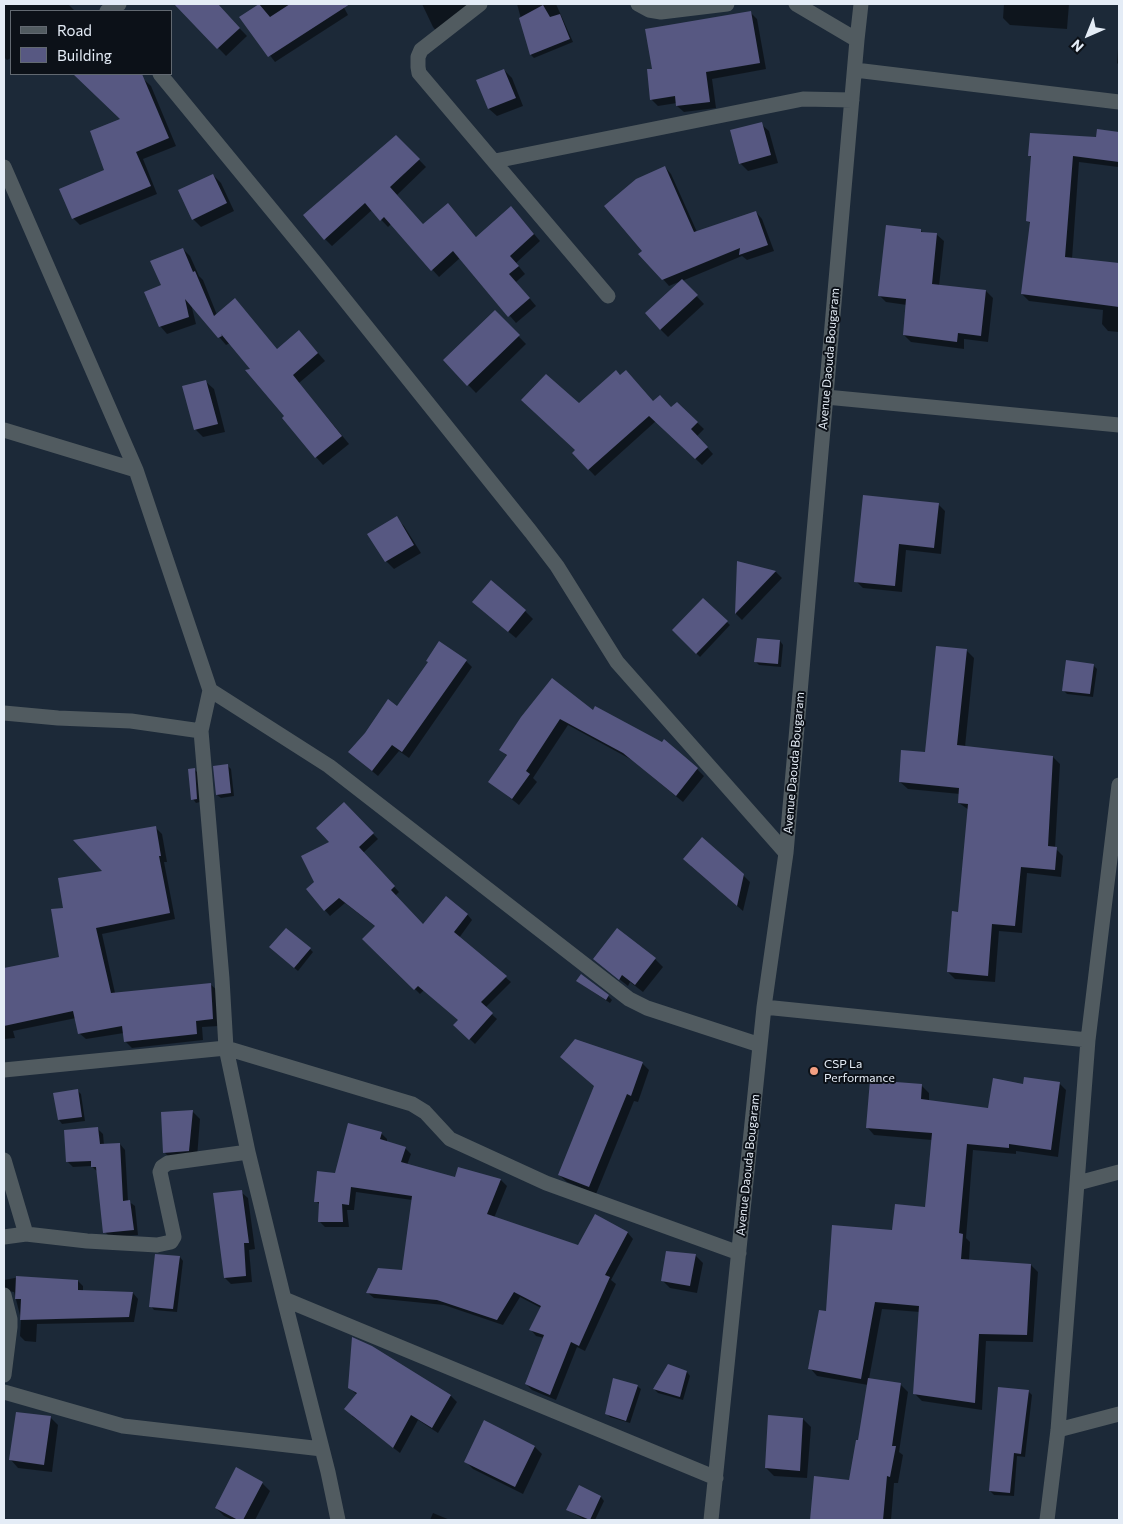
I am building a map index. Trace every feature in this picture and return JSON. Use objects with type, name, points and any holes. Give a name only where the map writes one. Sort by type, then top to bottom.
[{"type":"street","points":[[108,10],[119,4]]},
{"type":"street","points":[[480,4],[421,50],[418,57],[419,73],[608,296]]},
{"type":"street","points":[[638,4],[649,10],[661,12],[727,4]]},
{"type":"street","points":[[796,4],[857,40]]},
{"type":"street","name":"Avenue Daouda Bougaram","points":[[711,1520],[764,1007],[786,853],[857,40],[862,4]]},
{"type":"street","points":[[855,70],[1119,102]]},
{"type":"street","points":[[161,75],[317,265],[531,532],[556,566],[618,662],[786,853]]},
{"type":"street","points":[[495,161],[803,99],[852,100]]},
{"type":"street","points":[[4,167],[136,470],[210,690],[201,731],[222,978],[226,1048],[248,1152],[338,1520]]},
{"type":"street","points":[[826,397],[1119,425]]},
{"type":"street","points":[[4,430],[136,470]]},
{"type":"street","points":[[210,690],[329,766],[629,999],[647,1008],[760,1045]]},
{"type":"street","points":[[4,713],[58,718],[130,721],[201,731]]},
{"type":"street","points":[[1047,1520],[1058,1430],[1088,1040],[1119,785]]},
{"type":"street","points":[[764,1007],[1088,1040]]},
{"type":"street","points":[[4,1070],[226,1048],[412,1104],[425,1112],[450,1139],[546,1183],[739,1252]]},
{"type":"street","points":[[4,1237],[26,1234],[87,1241],[157,1245],[171,1242],[174,1237],[160,1172],[162,1167],[168,1163],[248,1152]]},
{"type":"street","points":[[4,1160],[26,1234]]},
{"type":"street","points":[[1078,1183],[1119,1172]]},
{"type":"street","points":[[4,1295],[10,1319],[4,1375]]},
{"type":"street","points":[[284,1299],[716,1478]]},
{"type":"street","points":[[4,1392],[122,1426],[322,1449]]},
{"type":"street","points":[[1058,1430],[1119,1414]]},
{"type":"building","points":[[174,4],[218,4],[240,28],[217,49]]},
{"type":"building","points":[[259,4],[270,17],[290,4],[350,4],[268,57],[239,17]]},
{"type":"building","points":[[543,5],[550,17],[560,14],[570,39],[530,55],[519,18]]},
{"type":"building","points":[[751,11],[760,63],[706,72],[710,102],[676,106],[675,96],[650,100],[647,69],[652,69],[645,29]]},
{"type":"building","points":[[504,69],[516,98],[488,109],[476,80]]},
{"type":"building","points":[[74,75],[142,75],[169,138],[136,152],[151,186],[72,219],[59,189],[104,170],[90,131],[120,119]]},
{"type":"building","points":[[762,122],[771,155],[739,164],[730,130]]},
{"type":"building","points":[[1097,129],[1119,132],[1119,162],[1073,156],[1065,257],[1119,263],[1119,307],[1021,294],[1030,222],[1026,221],[1031,156],[1028,156],[1030,133],[1096,137]]},
{"type":"building","points":[[396,135],[420,159],[390,187],[423,224],[448,203],[476,237],[511,206],[534,234],[510,256],[519,266],[509,274],[530,298],[508,317],[453,251],[431,271],[384,217],[380,221],[365,203],[324,240],[303,215]]},
{"type":"building","points":[[665,166],[694,232],[756,211],[768,245],[739,255],[740,248],[662,280],[638,254],[642,251],[604,206],[636,179]]},
{"type":"building","points":[[213,174],[227,203],[192,220],[178,190]]},
{"type":"building","points":[[886,225],[937,233],[932,284],[986,290],[981,336],[958,333],[957,342],[903,335],[906,299],[878,296]]},
{"type":"building","points":[[183,248],[214,316],[235,298],[277,349],[299,330],[318,353],[293,375],[342,436],[315,458],[282,418],[284,416],[245,370],[250,369],[221,334],[222,336],[218,338],[185,299],[189,317],[159,327],[144,292],[161,285],[150,261]]},
{"type":"building","points":[[682,279],[698,295],[660,330],[645,313]]},
{"type":"building","points":[[495,310],[520,335],[467,386],[443,360]]},
{"type":"building","points":[[616,370],[620,375],[626,370],[653,401],[660,395],[671,407],[677,402],[698,422],[691,429],[708,447],[695,459],[649,416],[588,470],[572,453],[575,450],[521,400],[546,374],[579,403]]},
{"type":"building","points":[[206,380],[218,424],[194,430],[182,386]]},
{"type":"building","points":[[863,495],[939,503],[934,548],[899,544],[895,586],[854,582]]},
{"type":"building","points":[[397,516],[414,545],[385,562],[367,534]]},
{"type":"building","points":[[737,561],[776,571],[735,614]]},
{"type":"building","points":[[491,580],[526,610],[508,632],[472,602]]},
{"type":"building","points":[[703,598],[728,621],[696,654],[672,630]]},
{"type":"building","points":[[757,638],[780,640],[778,664],[754,662]]},
{"type":"building","points":[[439,641],[467,660],[402,752],[392,745],[372,771],[348,752],[365,733],[388,699],[397,706],[428,662],[426,661]]},
{"type":"building","points":[[936,646],[967,649],[957,745],[1053,756],[1048,846],[1057,847],[1055,870],[1021,867],[1015,926],[992,924],[988,976],[947,972],[952,911],[958,912],[968,804],[958,803],[959,788],[899,782],[901,750],[925,752]]},
{"type":"building","points":[[1066,660],[1094,664],[1090,694],[1062,691]]},
{"type":"building","points":[[552,678],[593,710],[595,706],[662,742],[664,739],[698,768],[676,796],[623,753],[560,719],[526,771],[530,774],[512,799],[488,782],[507,755],[499,750],[521,717]]},
{"type":"building","points":[[228,764],[231,793],[216,795],[213,766]]},
{"type":"building","points":[[195,768],[197,799],[191,800],[188,769]]},
{"type":"building","points":[[344,802],[374,833],[359,847],[395,886],[391,890],[423,924],[446,896],[468,914],[454,932],[507,976],[481,1002],[493,1013],[469,1040],[453,1025],[458,1020],[418,986],[414,990],[362,939],[375,926],[339,898],[324,911],[306,889],[314,882],[301,856],[329,842],[316,828]]},
{"type":"building","points":[[156,826],[161,856],[159,856],[170,913],[96,928],[111,993],[211,983],[213,1019],[196,1021],[197,1034],[124,1042],[122,1026],[78,1034],[73,1011],[4,1026],[4,968],[59,957],[51,909],[63,908],[58,878],[102,871],[73,840]]},
{"type":"building","points":[[702,837],[744,874],[737,906],[683,859]]},
{"type":"building","points":[[286,928],[311,948],[294,968],[269,947]]},
{"type":"building","points":[[617,928],[656,958],[635,985],[622,975],[619,980],[593,959]]},
{"type":"building","points":[[581,974],[609,995],[606,1000],[576,981]]},
{"type":"building","points":[[575,1039],[643,1062],[631,1096],[627,1094],[589,1187],[558,1175],[594,1086],[560,1057]]},
{"type":"building","points":[[1024,1077],[1060,1082],[1051,1150],[1009,1144],[1009,1148],[967,1144],[959,1233],[963,1234],[961,1259],[1031,1264],[1027,1335],[979,1334],[975,1403],[913,1394],[919,1306],[875,1302],[861,1379],[808,1369],[819,1310],[826,1311],[832,1225],[892,1230],[895,1204],[925,1207],[932,1133],[866,1128],[870,1080],[922,1084],[921,1099],[988,1108],[993,1078],[1023,1084]]},
{"type":"building","points":[[78,1089],[82,1117],[58,1120],[53,1093]]},
{"type":"building","points":[[193,1110],[189,1151],[163,1153],[161,1112]]},
{"type":"building","points":[[348,1123],[382,1132],[380,1139],[406,1147],[401,1162],[455,1177],[458,1167],[501,1179],[487,1214],[578,1245],[595,1214],[628,1232],[605,1275],[610,1277],[579,1346],[571,1342],[550,1395],[525,1384],[544,1335],[529,1330],[541,1306],[514,1292],[497,1320],[437,1300],[366,1293],[378,1268],[402,1270],[412,1196],[351,1187],[349,1205],[342,1204],[343,1222],[318,1222],[319,1202],[314,1202],[317,1171],[335,1173]]},
{"type":"building","points":[[98,1127],[100,1144],[120,1143],[123,1201],[130,1200],[134,1230],[103,1233],[96,1167],[91,1167],[91,1161],[66,1162],[64,1130]]},
{"type":"building","points":[[242,1190],[249,1243],[244,1243],[246,1276],[224,1278],[213,1193]]},
{"type":"building","points":[[666,1251],[696,1254],[690,1286],[661,1281]]},
{"type":"building","points":[[155,1254],[180,1256],[173,1309],[149,1307]]},
{"type":"building","points":[[16,1276],[78,1280],[78,1290],[133,1292],[129,1317],[20,1320],[21,1299],[15,1299]]},
{"type":"building","points":[[352,1337],[372,1346],[451,1395],[432,1428],[411,1415],[393,1448],[344,1409],[357,1393],[348,1388]]},
{"type":"building","points":[[668,1364],[687,1371],[680,1397],[653,1389]]},
{"type":"building","points":[[613,1378],[638,1385],[626,1421],[605,1414]]},
{"type":"building","points":[[868,1378],[901,1383],[892,1446],[896,1446],[890,1477],[887,1476],[883,1520],[810,1520],[814,1476],[849,1480],[856,1440],[858,1440]]},
{"type":"building","points":[[998,1387],[1029,1390],[1021,1454],[1014,1453],[1010,1493],[989,1491]]},
{"type":"building","points":[[16,1412],[51,1416],[44,1465],[9,1460]]},
{"type":"building","points":[[768,1415],[803,1418],[800,1471],[765,1468]]},
{"type":"building","points":[[484,1420],[535,1446],[515,1487],[464,1462]]},
{"type":"building","points":[[236,1467],[263,1482],[243,1520],[238,1520],[215,1508]]},
{"type":"building","points":[[579,1485],[601,1496],[590,1520],[566,1510]]},
{"type":"place","name":"CSP La Performance","points":[[814,1071]]}]
